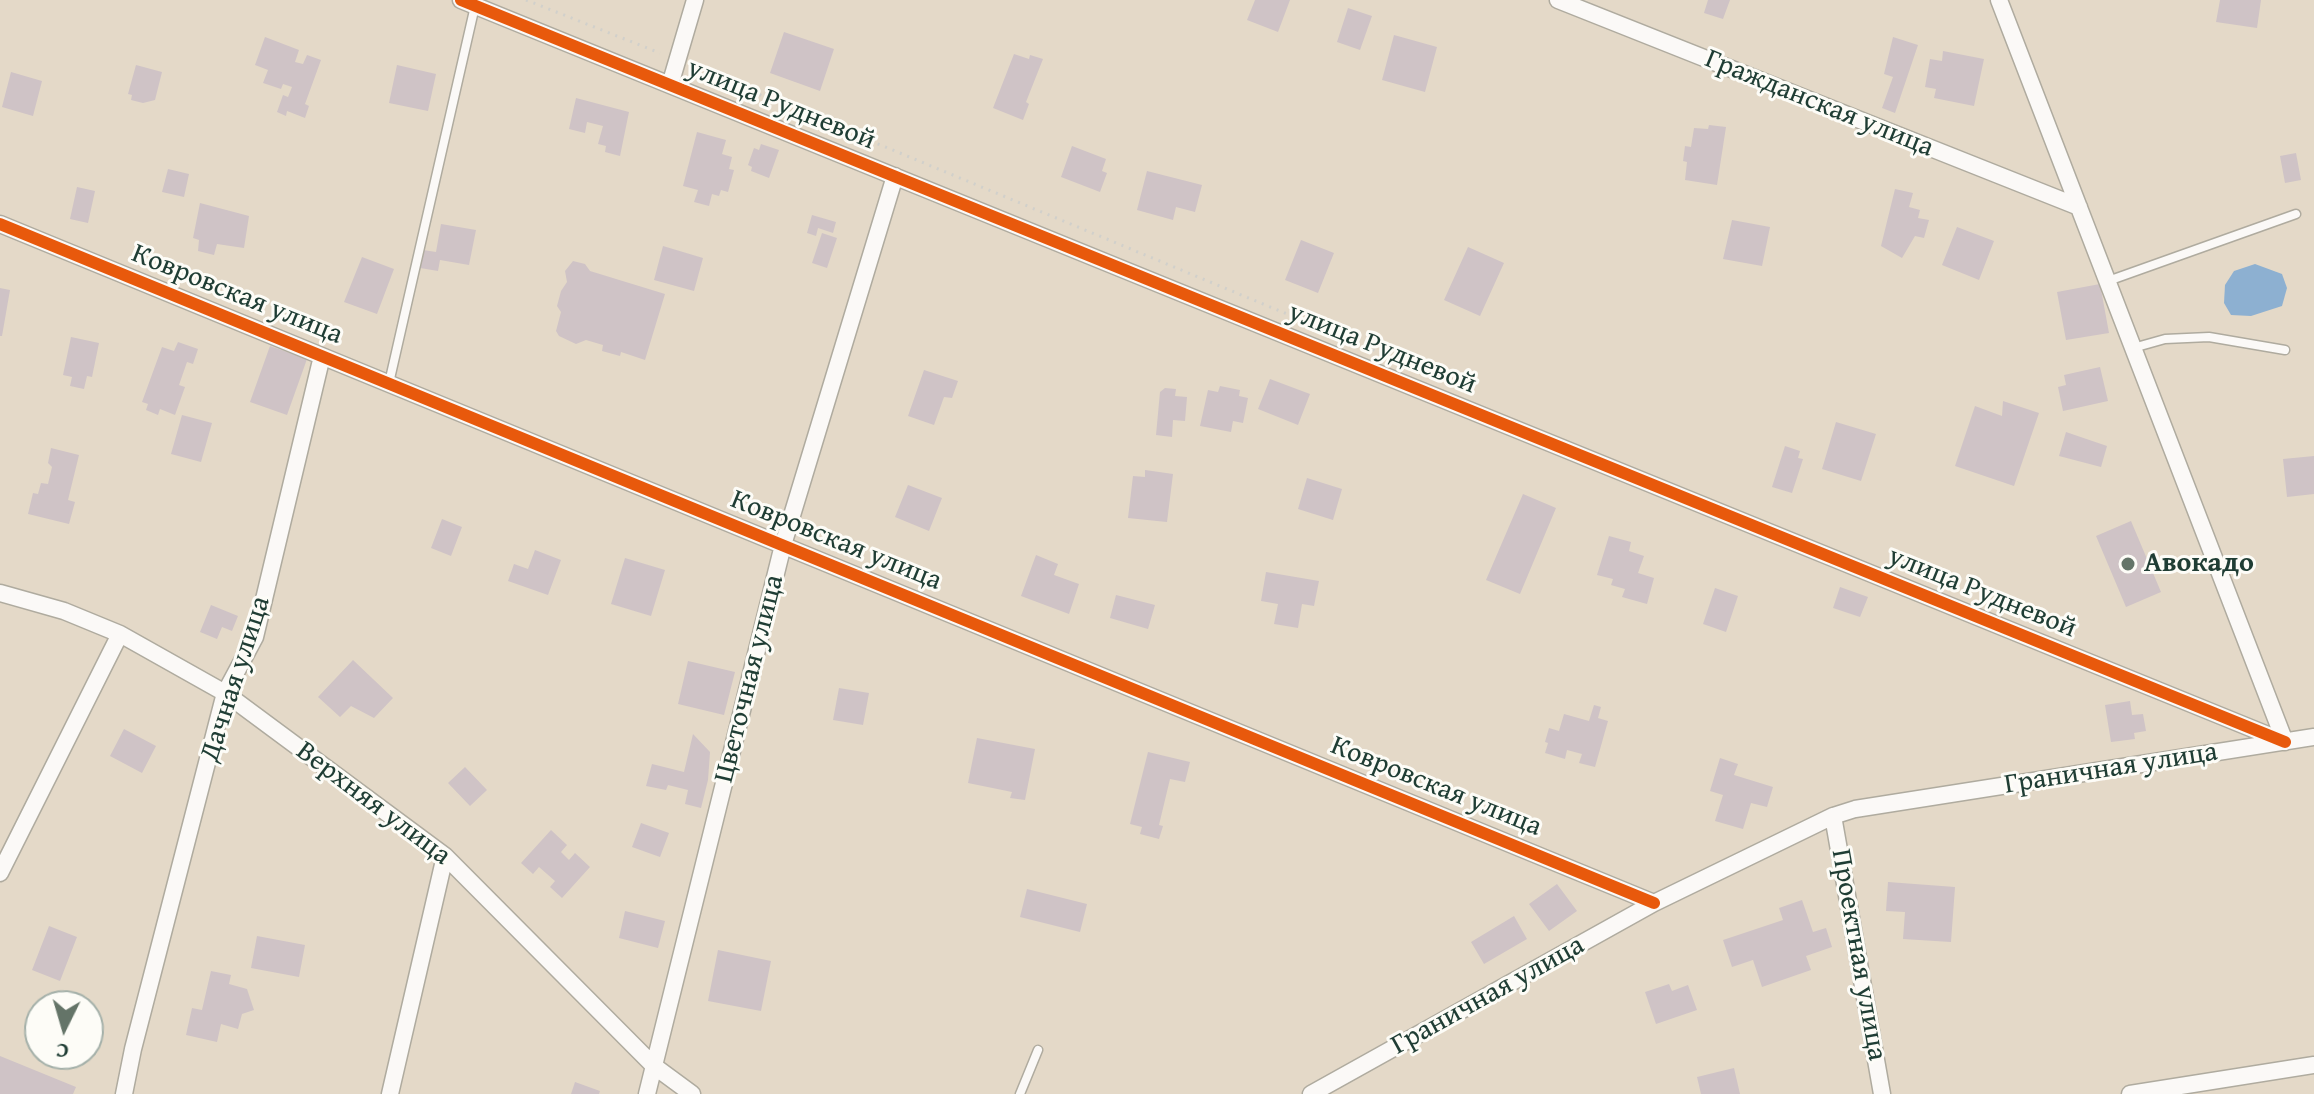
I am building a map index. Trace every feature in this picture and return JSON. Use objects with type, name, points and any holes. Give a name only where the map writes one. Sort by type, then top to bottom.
[{"type":"street","points":[[670,85],[695,0]]},
{"type":"street","name":"Гражданская улица","points":[[1558,0],[2079,207]]},
{"type":"street","points":[[1999,0],[2285,742]]},
{"type":"street","name":"улица Рудневой","points":[[468,3],[2285,742]]},
{"type":"street","name":"Цветочная улица","points":[[647,1094],[783,545],[895,176]]},
{"type":"street","name":"Ковровская улица","points":[[0,224],[1654,903]]},
{"type":"street","name":"Дачная улица","points":[[124,1094],[225,693],[255,637],[322,356]]},
{"type":"street","name":"Верхняя улица","points":[[0,593],[64,611],[120,634],[225,693],[445,856],[654,1066],[692,1094]]},
{"type":"street","points":[[0,873],[120,634]]},
{"type":"street","name":"Граничная улица","points":[[1311,1094],[1654,903],[1833,816],[1855,809],[2314,737]]},
{"type":"street","name":"Проектная улица","points":[[1833,816],[1882,1094]]},
{"type":"street","points":[[390,1094],[445,856]]},
{"type":"street","points":[[2130,1094],[2314,1065]]},
{"type":"lane","points":[[389,383],[468,3]]},
{"type":"lane","points":[[2108,281],[2296,214]]},
{"type":"lane","points":[[2133,348],[2165,339],[2209,337],[2285,350]]},
{"type":"lane","points":[[1020,1094],[1038,1050]]},
{"type":"path","points":[[526,0],[678,60]]},
{"type":"water","points":[[2255,264],[2282,274],[2287,288],[2282,306],[2251,316],[2231,315],[2224,303],[2225,285],[2234,271]]},
{"type":"building","points":[[1255,0],[1290,0],[1278,32],[1247,20]]},
{"type":"building","points":[[1708,0],[1730,0],[1723,19],[1704,13]]},
{"type":"building","points":[[2220,0],[2261,0],[2257,28],[2216,22]]},
{"type":"building","points":[[1348,8],[1372,16],[1360,50],[1337,42]]},
{"type":"building","points":[[784,32],[834,49],[820,91],[770,73]]},
{"type":"building","points":[[1394,35],[1437,47],[1425,92],[1382,80]]},
{"type":"building","points":[[265,37],[299,50],[295,62],[303,64],[307,55],[321,60],[305,104],[309,106],[305,118],[287,111],[286,116],[277,112],[283,95],[288,97],[292,87],[283,84],[281,89],[263,83],[268,70],[255,65]]},
{"type":"building","points":[[1893,37],[1918,45],[1895,113],[1882,108],[1893,77],[1884,74]]},
{"type":"building","points":[[1943,51],[1984,59],[1974,106],[1934,98],[1936,89],[1925,87],[1930,59],[1942,61]]},
{"type":"building","points":[[1014,54],[1043,59],[1026,102],[1029,104],[1023,120],[993,108]]},
{"type":"building","points":[[136,65],[162,72],[155,100],[143,103],[131,100],[132,95],[128,94]]},
{"type":"building","points":[[397,65],[436,74],[428,111],[389,103]]},
{"type":"building","points":[[11,72],[42,81],[33,116],[2,107]]},
{"type":"building","points":[[576,98],[629,112],[620,156],[605,152],[606,146],[598,144],[603,126],[587,122],[585,133],[569,129]]},
{"type":"building","points":[[1709,125],[1726,127],[1717,185],[1685,180],[1685,146],[1691,147],[1694,128],[1708,129]]},
{"type":"building","points":[[697,132],[726,140],[722,154],[732,157],[729,169],[734,170],[728,192],[721,190],[719,196],[712,194],[709,206],[694,202],[698,190],[683,186]]},
{"type":"building","points":[[761,144],[779,150],[769,178],[751,171],[752,167],[748,165],[754,148],[759,150]]},
{"type":"building","points":[[1072,146],[1106,159],[1102,171],[1107,173],[1100,192],[1061,177]]},
{"type":"building","points":[[2296,153],[2301,180],[2285,183],[2280,156]]},
{"type":"building","points":[[168,169],[189,174],[184,197],[162,192]]},
{"type":"building","points":[[1147,171],[1202,185],[1195,212],[1176,207],[1173,220],[1137,210]]},
{"type":"building","points":[[77,187],[95,191],[88,223],[70,219]]},
{"type":"building","points":[[1895,189],[1913,193],[1909,207],[1920,210],[1918,218],[1929,220],[1924,238],[1915,236],[1902,258],[1881,246]]},
{"type":"building","points":[[200,203],[249,216],[244,248],[217,244],[214,255],[198,251],[199,240],[193,238]]},
{"type":"building","points":[[812,215],[836,222],[833,233],[818,228],[816,236],[807,233]]},
{"type":"building","points":[[1732,220],[1770,227],[1762,266],[1723,259]]},
{"type":"building","points":[[441,224],[476,230],[469,265],[440,260],[438,271],[420,268],[423,250],[436,252]]},
{"type":"building","points":[[1957,227],[1994,241],[1979,280],[1942,265]]},
{"type":"building","points":[[822,233],[837,238],[827,268],[812,263]]},
{"type":"building","points":[[1301,240],[1334,253],[1318,293],[1285,280]]},
{"type":"building","points":[[663,246],[703,258],[694,291],[654,280]]},
{"type":"building","points":[[1468,247],[1504,263],[1480,316],[1444,300]]},
{"type":"building","points":[[362,257],[394,269],[377,314],[344,302]]},
{"type":"building","points":[[573,261],[585,264],[590,271],[665,294],[645,360],[621,352],[620,356],[602,351],[603,345],[586,340],[576,344],[559,336],[556,331],[561,312],[557,306],[567,282],[565,271]]},
{"type":"building","points":[[2100,284],[2109,333],[2066,340],[2057,292]]},
{"type":"building","points":[[0,288],[10,290],[2,336],[0,336]]},
{"type":"building","points":[[71,337],[99,343],[92,377],[87,376],[84,389],[70,386],[72,377],[63,375]]},
{"type":"building","points":[[178,342],[198,349],[193,364],[187,362],[179,385],[185,387],[175,415],[160,409],[158,415],[146,410],[148,404],[142,402],[162,347],[174,351]]},
{"type":"building","points":[[270,346],[307,359],[287,415],[250,402]]},
{"type":"building","points":[[2100,367],[2108,401],[2063,411],[2058,387],[2066,385],[2064,375]]},
{"type":"building","points":[[924,370],[958,381],[952,398],[944,397],[934,425],[908,416]]},
{"type":"building","points":[[1270,379],[1310,394],[1298,425],[1258,409]]},
{"type":"building","points":[[1220,386],[1240,390],[1239,396],[1248,398],[1243,423],[1233,421],[1231,432],[1200,426],[1208,390],[1218,392]]},
{"type":"building","points":[[1165,388],[1176,389],[1175,396],[1187,397],[1185,421],[1173,420],[1172,437],[1156,435],[1160,392]]},
{"type":"building","points":[[2003,401],[2039,413],[2014,486],[1955,466],[1975,406],[2002,416]]},
{"type":"building","points":[[182,415],[212,423],[201,462],[171,454]]},
{"type":"building","points":[[1836,422],[1876,434],[1861,481],[1822,469]]},
{"type":"building","points":[[2066,432],[2107,446],[2101,467],[2059,456]]},
{"type":"building","points":[[1785,446],[1800,451],[1798,458],[1803,459],[1792,493],[1772,487]]},
{"type":"building","points":[[51,448],[79,455],[68,500],[75,502],[69,524],[28,514],[33,493],[38,494],[41,483],[48,484],[52,467],[48,463]]},
{"type":"building","points":[[2314,456],[2314,494],[2287,497],[2283,459]]},
{"type":"building","points":[[1145,470],[1173,474],[1167,522],[1128,518],[1133,476],[1145,477]]},
{"type":"building","points":[[1307,478],[1342,489],[1333,520],[1298,509]]},
{"type":"building","points":[[908,485],[942,498],[929,531],[895,517]]},
{"type":"building","points":[[1523,494],[1556,508],[1520,594],[1486,580]]},
{"type":"building","points":[[442,519],[462,527],[451,556],[431,548]]},
{"type":"building","name":"Авокадо","points":[[2131,521],[2161,592],[2126,607],[2096,536]]},
{"type":"building","points":[[1609,536],[1631,542],[1629,551],[1644,556],[1638,573],[1654,578],[1647,604],[1622,597],[1625,589],[1611,585],[1613,579],[1597,575]]},
{"type":"building","points":[[535,550],[561,560],[548,595],[508,581],[514,564],[528,569]]},
{"type":"building","points":[[1036,555],[1058,564],[1054,575],[1079,584],[1069,614],[1021,596]]},
{"type":"building","points":[[625,558],[665,570],[651,616],[611,604]]},
{"type":"building","points":[[1266,572],[1319,581],[1314,606],[1302,604],[1298,628],[1274,624],[1278,604],[1261,601]]},
{"type":"building","points":[[1840,587],[1868,597],[1860,617],[1833,608]]},
{"type":"building","points":[[1715,588],[1738,596],[1726,632],[1703,624]]},
{"type":"building","points":[[1116,595],[1155,605],[1148,629],[1110,618]]},
{"type":"building","points":[[211,605],[238,616],[232,631],[222,627],[217,639],[200,632]]},
{"type":"building","points":[[353,660],[393,698],[374,718],[351,706],[340,717],[318,697]]},
{"type":"building","points":[[688,661],[735,672],[724,715],[678,704]]},
{"type":"building","points":[[839,688],[869,693],[863,725],[833,720]]},
{"type":"building","points":[[2130,701],[2132,715],[2143,714],[2146,731],[2134,733],[2135,739],[2111,742],[2105,705]]},
{"type":"building","points":[[1594,705],[1601,707],[1598,718],[1608,721],[1595,767],[1579,763],[1582,754],[1567,750],[1565,759],[1545,753],[1549,728],[1559,731],[1564,714],[1589,721]]},
{"type":"building","points":[[124,729],[156,746],[142,773],[110,756]]},
{"type":"building","points":[[693,734],[710,752],[708,780],[701,808],[685,804],[688,790],[668,785],[666,790],[646,786],[652,764],[684,772]]},
{"type":"building","points":[[977,738],[1035,749],[1025,800],[1010,798],[1012,792],[968,783]]},
{"type":"building","points":[[1148,752],[1190,762],[1185,782],[1170,779],[1159,825],[1163,826],[1159,839],[1140,834],[1142,827],[1130,824]]},
{"type":"building","points":[[1720,758],[1738,764],[1734,775],[1773,787],[1767,807],[1751,803],[1743,829],[1715,821],[1723,795],[1710,791]]},
{"type":"building","points":[[465,767],[487,790],[470,806],[448,783]]},
{"type":"building","points":[[641,823],[669,833],[660,857],[632,847]]},
{"type":"building","points":[[551,830],[567,845],[561,852],[569,860],[575,853],[590,867],[562,898],[550,887],[555,881],[539,867],[533,874],[521,863]]},
{"type":"building","points":[[1888,882],[1955,887],[1951,942],[1903,939],[1905,912],[1886,911]]},
{"type":"building","points":[[1557,884],[1577,911],[1549,931],[1529,904]]},
{"type":"building","points":[[1027,889],[1087,904],[1080,932],[1020,917]]},
{"type":"building","points":[[1802,900],[1813,932],[1826,928],[1832,947],[1806,956],[1811,970],[1762,987],[1753,960],[1732,967],[1723,940],[1783,920],[1779,908]]},
{"type":"building","points":[[625,911],[665,921],[658,948],[619,938]]},
{"type":"building","points":[[1514,916],[1527,939],[1484,964],[1471,942]]},
{"type":"building","points":[[49,926],[77,937],[60,981],[32,970]]},
{"type":"building","points":[[257,936],[305,945],[299,977],[251,968]]},
{"type":"building","points":[[718,950],[771,961],[761,1011],[708,1001]]},
{"type":"building","points":[[211,971],[231,975],[229,984],[247,989],[254,1010],[242,1014],[238,1029],[221,1024],[217,1042],[186,1035],[192,1008],[202,1010]]},
{"type":"building","points":[[1669,984],[1672,991],[1688,985],[1697,1010],[1656,1024],[1645,992]]},
{"type":"building","points":[[0,1056],[24,1066],[24,1070],[34,1070],[76,1087],[73,1094],[0,1094]]},
{"type":"building","points":[[1734,1068],[1740,1094],[1701,1094],[1697,1077]]},
{"type":"building","points":[[575,1082],[600,1091],[599,1094],[571,1094]]},
{"type":"cycle path","points":[[461,0],[2285,742]]},
{"type":"cycle path","points":[[0,224],[1654,903]]},
{"type":"place","name":"Авокадо","points":[[2128,564]]}]
